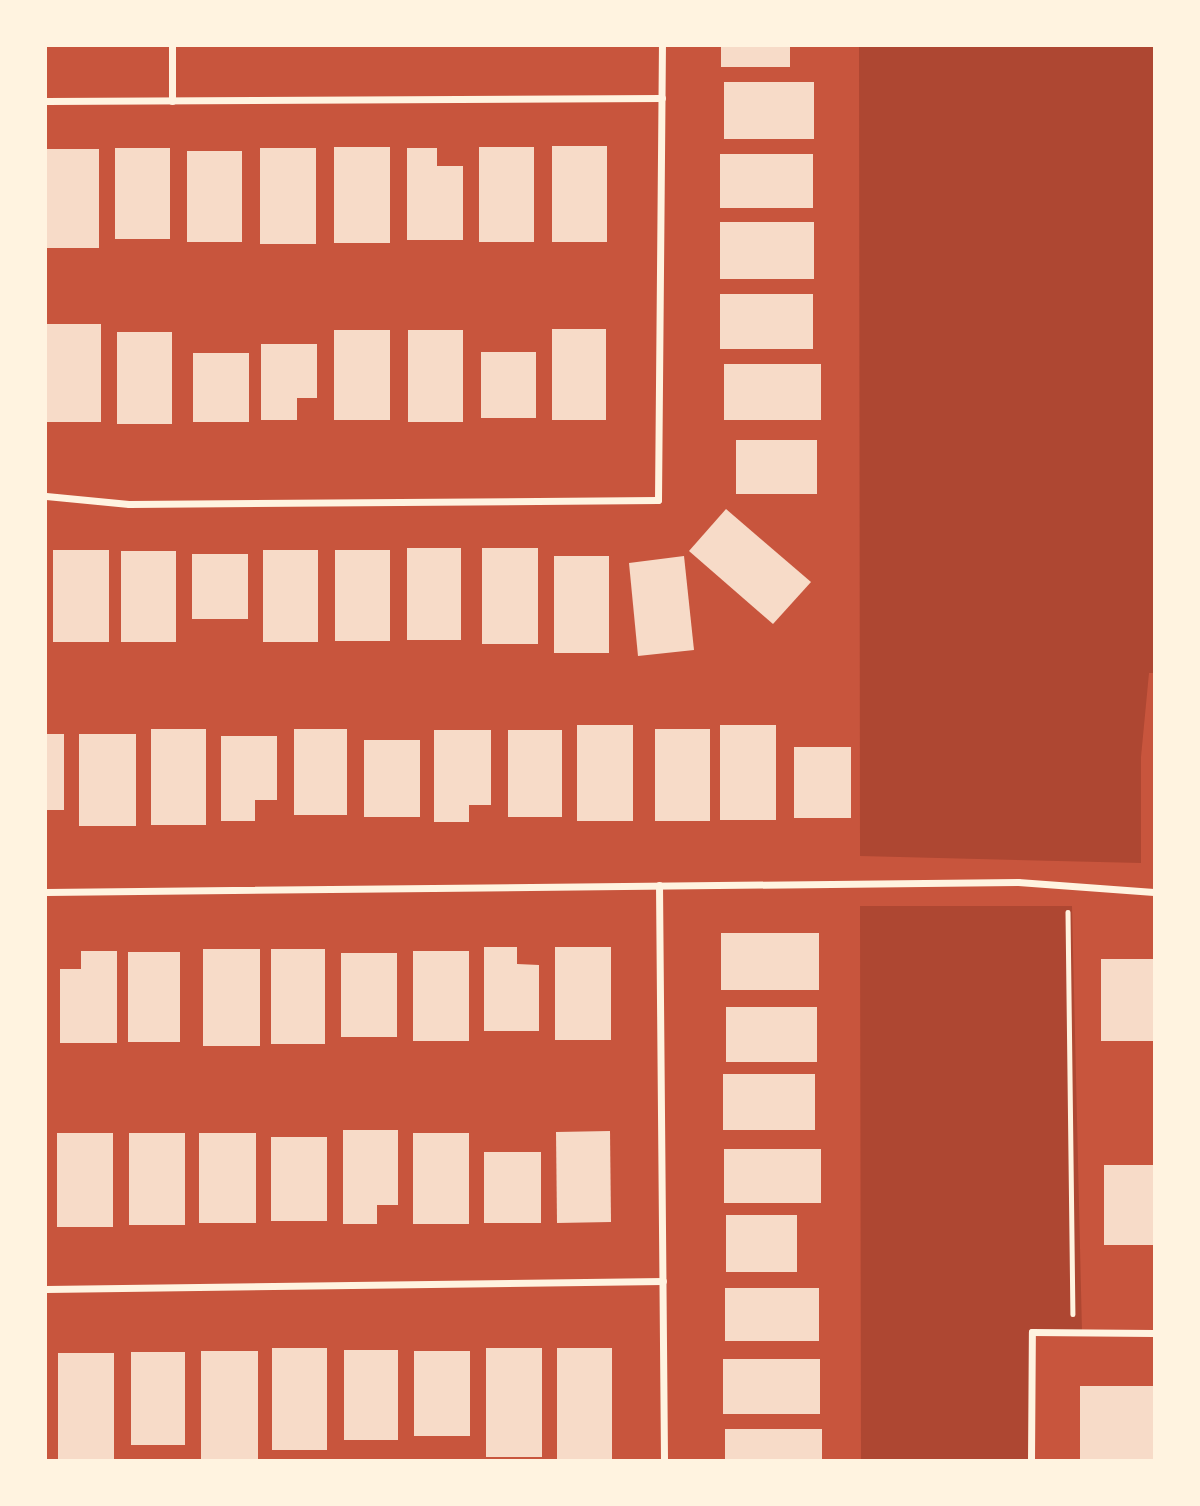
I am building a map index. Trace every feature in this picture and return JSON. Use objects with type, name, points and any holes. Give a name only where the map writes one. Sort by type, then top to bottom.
[{"type":"street","points":[[172,46],[172,101]]},
{"type":"street","points":[[46,496],[129,504],[658,500],[662,46]]},
{"type":"street","points":[[46,101],[662,98]]},
{"type":"street","points":[[46,892],[1018,883],[1154,892]]},
{"type":"street","points":[[659,885],[664,1461]]},
{"type":"street","points":[[46,1289],[663,1281]]},
{"type":"street","points":[[1031,1461],[1032,1332],[1154,1333]]},
{"type":"path","points":[[1068,912],[1073,1332]]},
{"type":"shaded area","points":[[859,46],[1154,46],[1154,673],[1149,673],[1141,757],[1141,863],[860,856]]},
{"type":"shaded area","points":[[860,906],[1072,906],[1082,1332],[1032,1332],[1032,1460],[861,1460]]},
{"type":"building","points":[[721,46],[790,46],[790,67],[721,67]]},
{"type":"building","points":[[724,82],[814,82],[814,139],[724,139]]},
{"type":"building","points":[[552,146],[607,146],[607,242],[552,242]]},
{"type":"building","points":[[334,147],[390,147],[390,243],[334,243]]},
{"type":"building","points":[[479,147],[534,147],[534,242],[479,242]]},
{"type":"building","points":[[115,148],[170,148],[170,239],[115,239]]},
{"type":"building","points":[[260,148],[316,148],[316,244],[260,244]]},
{"type":"building","points":[[407,148],[437,148],[437,166],[463,166],[463,240],[407,240]]},
{"type":"building","points":[[46,149],[99,149],[99,248],[46,248]]},
{"type":"building","points":[[187,151],[242,151],[242,242],[187,242]]},
{"type":"building","points":[[720,154],[813,154],[813,208],[720,208]]},
{"type":"building","points":[[720,222],[814,222],[814,279],[720,279]]},
{"type":"building","points":[[720,294],[813,294],[813,349],[720,349]]},
{"type":"building","points":[[46,324],[101,324],[101,422],[46,422]]},
{"type":"building","points":[[552,329],[606,329],[606,420],[552,420]]},
{"type":"building","points":[[334,330],[390,330],[390,420],[334,420]]},
{"type":"building","points":[[408,330],[463,330],[463,422],[408,422]]},
{"type":"building","points":[[117,332],[172,332],[172,424],[117,424]]},
{"type":"building","points":[[261,344],[317,344],[317,398],[297,398],[297,420],[261,420]]},
{"type":"building","points":[[481,352],[536,352],[536,418],[481,418]]},
{"type":"building","points":[[193,353],[249,353],[249,422],[193,422]]},
{"type":"building","points":[[724,364],[821,364],[821,420],[724,420]]},
{"type":"building","points":[[736,440],[817,440],[817,494],[736,494]]},
{"type":"building","points":[[726,509],[811,582],[773,624],[689,551]]},
{"type":"building","points":[[407,548],[461,548],[461,640],[407,640]]},
{"type":"building","points":[[482,548],[538,548],[538,644],[482,644]]},
{"type":"building","points":[[53,550],[109,550],[109,642],[53,642]]},
{"type":"building","points":[[263,550],[318,550],[318,642],[263,642]]},
{"type":"building","points":[[335,550],[390,550],[390,641],[335,641]]},
{"type":"building","points":[[121,551],[176,551],[176,642],[121,642]]},
{"type":"building","points":[[192,554],[248,554],[248,619],[192,619]]},
{"type":"building","points":[[554,556],[609,556],[609,653],[554,653]]},
{"type":"building","points":[[684,556],[694,650],[638,656],[629,563]]},
{"type":"building","points":[[577,725],[633,725],[633,821],[577,821]]},
{"type":"building","points":[[720,725],[776,725],[776,820],[720,820]]},
{"type":"building","points":[[151,729],[206,729],[206,825],[151,825]]},
{"type":"building","points":[[294,729],[347,729],[347,815],[294,815]]},
{"type":"building","points":[[655,729],[710,729],[710,821],[655,821]]},
{"type":"building","points":[[434,730],[491,730],[491,805],[469,805],[469,822],[434,822]]},
{"type":"building","points":[[508,730],[562,730],[562,817],[508,817]]},
{"type":"building","points":[[46,734],[64,734],[64,810],[46,810]]},
{"type":"building","points":[[79,734],[136,734],[136,826],[79,826]]},
{"type":"building","points":[[221,736],[277,736],[277,800],[255,800],[255,821],[221,821]]},
{"type":"building","points":[[364,740],[420,740],[420,817],[364,817]]},
{"type":"building","points":[[794,747],[851,747],[851,818],[794,818]]},
{"type":"building","points":[[721,933],[819,933],[819,990],[721,990]]},
{"type":"building","points":[[484,947],[517,947],[517,964],[539,965],[539,1031],[484,1031]]},
{"type":"building","points":[[555,947],[611,947],[611,1040],[555,1040]]},
{"type":"building","points":[[203,949],[260,949],[260,1046],[203,1046]]},
{"type":"building","points":[[271,949],[325,949],[325,1044],[271,1044]]},
{"type":"building","points":[[81,951],[117,951],[117,1043],[60,1043],[60,969],[81,969]]},
{"type":"building","points":[[413,951],[469,951],[469,1041],[413,1041]]},
{"type":"building","points":[[128,952],[180,952],[180,1042],[128,1042]]},
{"type":"building","points":[[341,953],[397,953],[397,1037],[341,1037]]},
{"type":"building","points":[[1101,959],[1154,959],[1154,1041],[1101,1041]]},
{"type":"building","points":[[726,1007],[817,1007],[817,1062],[726,1062]]},
{"type":"building","points":[[723,1074],[815,1074],[815,1130],[723,1130]]},
{"type":"building","points":[[343,1130],[398,1130],[398,1205],[377,1205],[377,1224],[343,1224]]},
{"type":"building","points":[[610,1131],[611,1222],[557,1223],[556,1132]]},
{"type":"building","points":[[57,1133],[113,1133],[113,1227],[57,1227]]},
{"type":"building","points":[[129,1133],[185,1133],[185,1225],[129,1225]]},
{"type":"building","points":[[199,1133],[256,1133],[256,1223],[199,1223]]},
{"type":"building","points":[[413,1133],[469,1133],[469,1224],[413,1224]]},
{"type":"building","points":[[271,1137],[327,1137],[327,1221],[271,1221]]},
{"type":"building","points":[[724,1149],[821,1149],[821,1203],[724,1203]]},
{"type":"building","points":[[484,1152],[541,1152],[541,1223],[484,1223]]},
{"type":"building","points":[[1104,1165],[1154,1165],[1154,1245],[1104,1245]]},
{"type":"building","points":[[726,1215],[797,1215],[797,1272],[726,1272]]},
{"type":"building","points":[[725,1288],[819,1288],[819,1341],[725,1341]]},
{"type":"building","points":[[272,1348],[327,1348],[327,1450],[272,1450]]},
{"type":"building","points":[[486,1348],[542,1348],[542,1457],[486,1457]]},
{"type":"building","points":[[557,1348],[612,1348],[612,1460],[557,1460]]},
{"type":"building","points":[[344,1350],[398,1350],[398,1440],[344,1440]]},
{"type":"building","points":[[201,1351],[258,1351],[258,1460],[201,1460]]},
{"type":"building","points":[[414,1351],[470,1351],[470,1436],[414,1436]]},
{"type":"building","points":[[131,1352],[185,1352],[185,1445],[131,1445]]},
{"type":"building","points":[[58,1353],[114,1353],[114,1460],[58,1460]]},
{"type":"building","points":[[723,1359],[820,1359],[820,1414],[723,1414]]},
{"type":"building","points":[[1080,1386],[1154,1386],[1154,1460],[1080,1460]]},
{"type":"building","points":[[725,1429],[822,1429],[822,1460],[725,1460]]}]
